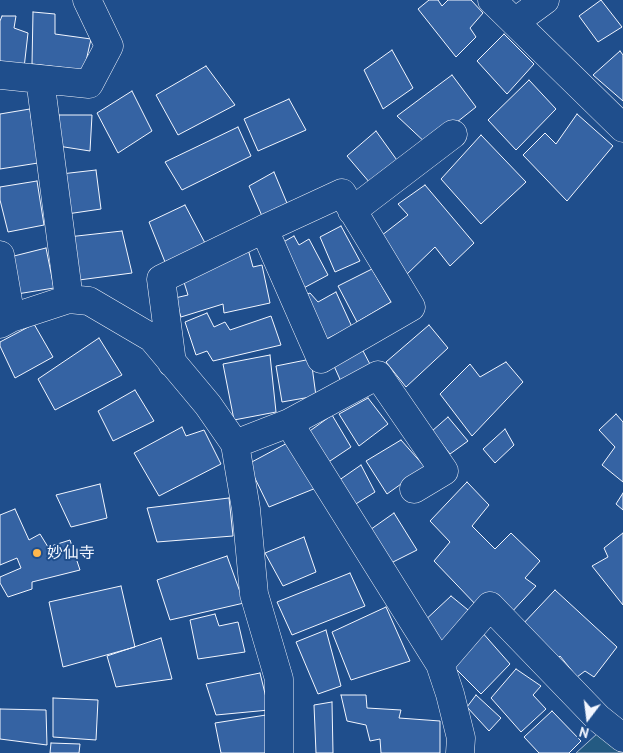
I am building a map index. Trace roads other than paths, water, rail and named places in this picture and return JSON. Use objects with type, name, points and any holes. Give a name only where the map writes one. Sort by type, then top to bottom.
[{"type":"street","points":[[0,75],[88,84],[109,46],[87,0]]},
{"type":"street","points":[[492,0],[623,128]]},
{"type":"street","points":[[515,22],[545,0]]},
{"type":"street","points":[[40,79],[69,299]]},
{"type":"street","points":[[352,211],[454,134]]},
{"type":"street","points":[[172,363],[161,278],[264,229],[342,193],[411,307],[321,359],[264,229]]},
{"type":"street","points":[[0,255],[6,321],[69,299],[90,301],[152,338],[208,405],[235,444],[246,509],[254,594],[279,680],[280,753]]},
{"type":"street","points":[[235,444],[289,423],[378,375],[444,471],[414,489]]},
{"type":"street","points":[[289,423],[440,664],[461,738],[460,753]]},
{"type":"street","points":[[440,664],[490,606],[598,718],[623,738]]},
{"type":"place","name":"妙仙寺","points":[[37,553]]}]
